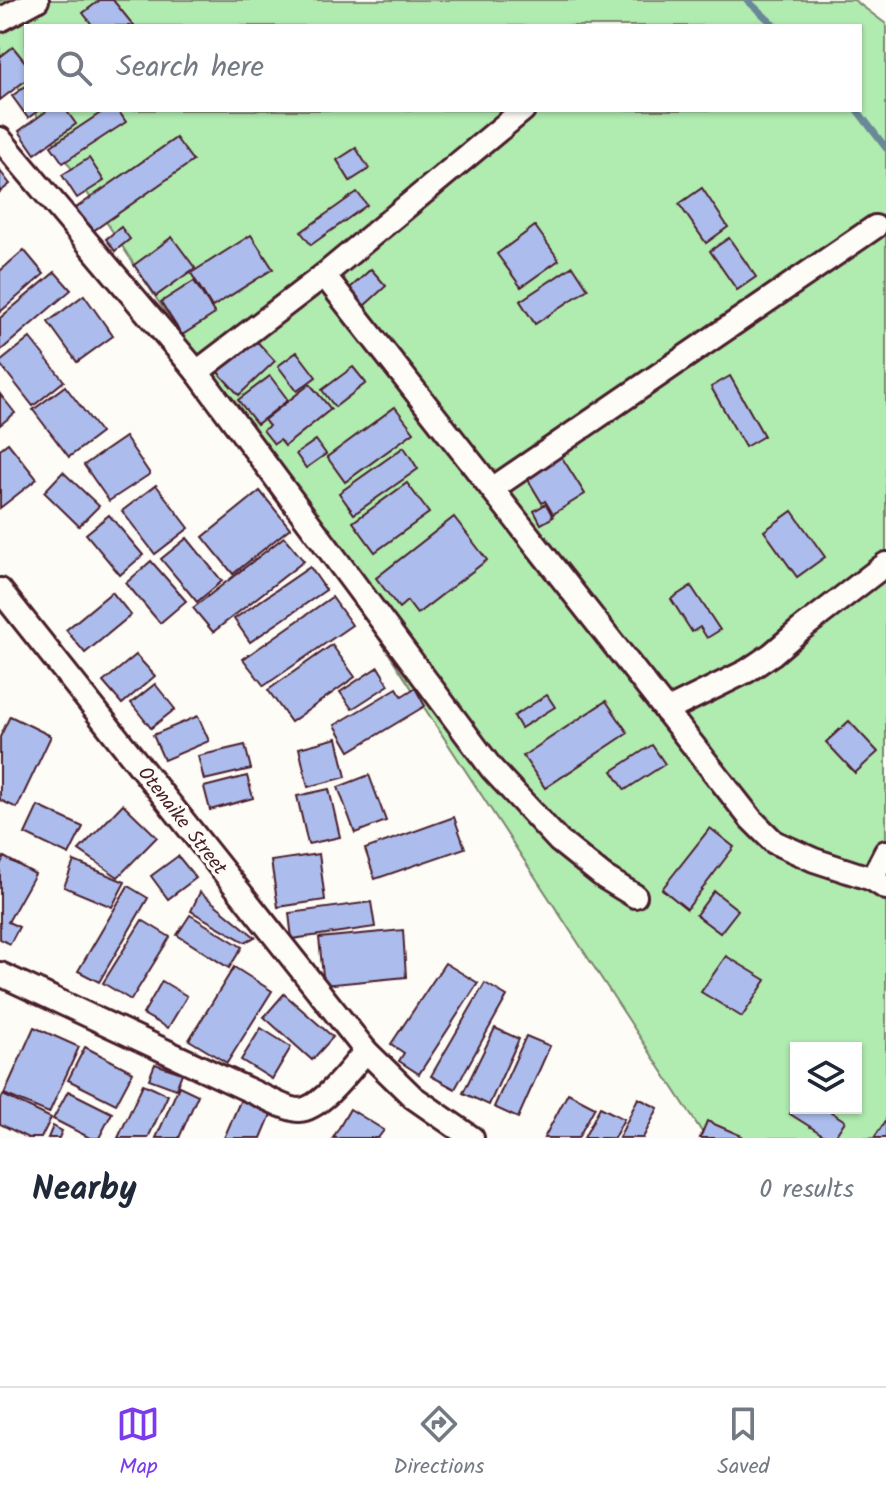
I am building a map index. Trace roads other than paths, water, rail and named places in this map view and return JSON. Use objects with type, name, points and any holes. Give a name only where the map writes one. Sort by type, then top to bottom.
[{"type":"street","points":[[0,20],[37,0]]},
{"type":"street","points":[[197,372],[324,275],[521,112]]},
{"type":"street","points":[[0,139],[197,372],[492,769],[559,841],[604,877],[635,896]]},
{"type":"street","points":[[492,489],[875,227]]},
{"type":"street","points":[[324,275],[751,819],[774,842],[879,883],[886,852]]},
{"type":"street","points":[[666,711],[747,671],[886,564]]},
{"type":"street","name":"Otenaike Street","points":[[0,590],[366,1051],[413,1097],[472,1138]]},
{"type":"street","points":[[0,974],[298,1111],[313,1106],[329,1092],[366,1051]]},
{"type":"waterway","points":[[747,0],[773,24]]},
{"type":"waterway","points":[[859,112],[886,148]]}]
